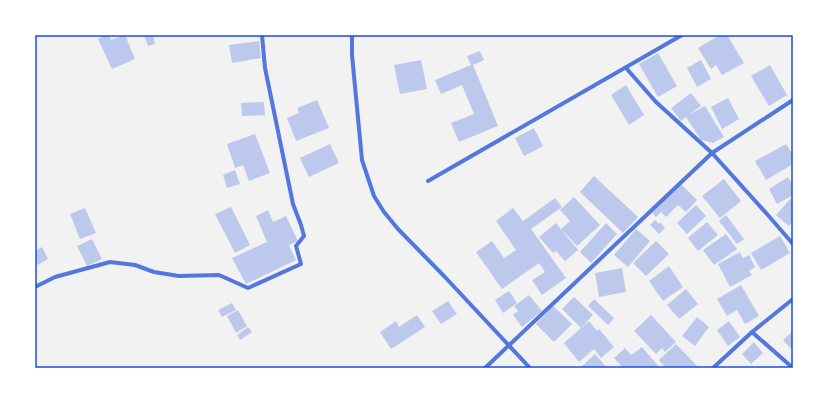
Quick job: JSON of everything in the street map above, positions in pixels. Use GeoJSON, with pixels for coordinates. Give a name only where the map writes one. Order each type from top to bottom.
{"type":"FeatureCollection","features":[{"type":"Feature","properties":{"kind":"street"},"geometry":{"type":"LineString","coordinates":[[35,288],[55,277],[110,262],[135,265],[154,272],[179,276],[219,275],[248,288],[301,264],[296,246],[304,236],[293,204],[265,68],[262,35]]}},
{"type":"Feature","properties":{"kind":"street"},"geometry":{"type":"LineString","coordinates":[[352,35],[352,55],[362,160],[374,196],[384,212],[398,229],[530,368]]}},
{"type":"Feature","properties":{"kind":"street"},"geometry":{"type":"LineString","coordinates":[[428,182],[682,35]]}},
{"type":"Feature","properties":{"kind":"street"},"geometry":{"type":"LineString","coordinates":[[626,68],[656,102],[712,153],[768,214],[793,244]]}},
{"type":"Feature","properties":{"kind":"street"},"geometry":{"type":"LineString","coordinates":[[485,368],[712,153],[793,100]]}},
{"type":"Feature","properties":{"kind":"street"},"geometry":{"type":"LineString","coordinates":[[713,368],[752,332],[793,299]]}},
{"type":"Feature","properties":{"kind":"street"},"geometry":{"type":"LineString","coordinates":[[752,332],[793,368]]}},
{"type":"Feature","properties":{"kind":"building"},"geometry":{"type":"Polygon","coordinates":[[[109,35],[111,40],[125,35],[135,59],[112,69],[98,39],[109,35]]]}},
{"type":"Feature","properties":{"kind":"building"},"geometry":{"type":"Polygon","coordinates":[[[144,35],[153,35],[155,44],[148,46],[144,35]]]}},
{"type":"Feature","properties":{"kind":"building"},"geometry":{"type":"Polygon","coordinates":[[[720,35],[727,35],[744,63],[722,75],[716,65],[711,69],[698,48],[720,35]]]}},
{"type":"Feature","properties":{"kind":"building"},"geometry":{"type":"Polygon","coordinates":[[[259,41],[261,58],[232,63],[229,45],[259,41]]]}},
{"type":"Feature","properties":{"kind":"building"},"geometry":{"type":"Polygon","coordinates":[[[480,51],[484,60],[473,65],[498,126],[459,142],[451,123],[474,114],[462,85],[441,94],[435,80],[471,65],[467,56],[480,51]]]}},
{"type":"Feature","properties":{"kind":"building"},"geometry":{"type":"Polygon","coordinates":[[[658,53],[677,86],[658,97],[639,64],[658,53]]]}},
{"type":"Feature","properties":{"kind":"building"},"geometry":{"type":"Polygon","coordinates":[[[421,60],[427,89],[400,94],[394,65],[421,60]]]}},
{"type":"Feature","properties":{"kind":"building"},"geometry":{"type":"Polygon","coordinates":[[[701,60],[711,79],[697,87],[687,68],[701,60]]]}},
{"type":"Feature","properties":{"kind":"building"},"geometry":{"type":"Polygon","coordinates":[[[770,65],[787,95],[769,106],[751,76],[770,65]]]}},
{"type":"Feature","properties":{"kind":"building"},"geometry":{"type":"Polygon","coordinates":[[[626,85],[644,115],[629,125],[611,95],[626,85]]]}},
{"type":"Feature","properties":{"kind":"building"},"geometry":{"type":"Polygon","coordinates":[[[691,93],[701,106],[688,115],[705,106],[724,137],[713,143],[701,140],[686,117],[681,121],[671,108],[691,93]]]}},
{"type":"Feature","properties":{"kind":"building"},"geometry":{"type":"Polygon","coordinates":[[[728,98],[739,119],[722,129],[711,107],[728,98]]]}},
{"type":"Feature","properties":{"kind":"building"},"geometry":{"type":"Polygon","coordinates":[[[317,100],[329,128],[296,141],[287,118],[299,113],[297,108],[317,100]]]}},
{"type":"Feature","properties":{"kind":"building"},"geometry":{"type":"Polygon","coordinates":[[[264,102],[265,115],[242,116],[241,103],[264,102]]]}},
{"type":"Feature","properties":{"kind":"building"},"geometry":{"type":"Polygon","coordinates":[[[534,128],[543,146],[524,156],[515,138],[534,128]]]}},
{"type":"Feature","properties":{"kind":"building"},"geometry":{"type":"Polygon","coordinates":[[[255,134],[270,173],[249,181],[243,165],[235,168],[227,144],[255,134]]]}},
{"type":"Feature","properties":{"kind":"building"},"geometry":{"type":"Polygon","coordinates":[[[330,144],[339,163],[309,177],[300,158],[330,144]]]}},
{"type":"Feature","properties":{"kind":"building"},"geometry":{"type":"Polygon","coordinates":[[[786,144],[793,155],[793,164],[766,180],[755,161],[786,144]]]}},
{"type":"Feature","properties":{"kind":"building"},"geometry":{"type":"Polygon","coordinates":[[[235,170],[240,184],[227,188],[223,175],[235,170]]]}},
{"type":"Feature","properties":{"kind":"building"},"geometry":{"type":"Polygon","coordinates":[[[594,176],[638,217],[623,233],[580,192],[594,176]]]}},
{"type":"Feature","properties":{"kind":"building"},"geometry":{"type":"Polygon","coordinates":[[[788,177],[793,185],[793,195],[777,204],[769,189],[788,177]]]}},
{"type":"Feature","properties":{"kind":"building"},"geometry":{"type":"Polygon","coordinates":[[[724,179],[741,201],[720,218],[702,196],[724,179]]]}},
{"type":"Feature","properties":{"kind":"building"},"geometry":{"type":"Polygon","coordinates":[[[681,184],[697,200],[686,212],[678,205],[666,217],[661,212],[656,217],[652,213],[681,184]]]}},
{"type":"Feature","properties":{"kind":"building"},"geometry":{"type":"Polygon","coordinates":[[[793,196],[793,221],[789,226],[776,215],[793,196]]]}},
{"type":"Feature","properties":{"kind":"building"},"geometry":{"type":"Polygon","coordinates":[[[574,197],[600,225],[577,246],[561,229],[570,221],[560,210],[574,197]]]}},
{"type":"Feature","properties":{"kind":"building"},"geometry":{"type":"Polygon","coordinates":[[[555,198],[562,207],[531,229],[566,278],[542,295],[532,280],[545,272],[539,263],[502,289],[476,252],[492,241],[504,258],[516,250],[496,221],[513,208],[523,221],[555,198]]]}},
{"type":"Feature","properties":{"kind":"building"},"geometry":{"type":"Polygon","coordinates":[[[696,205],[706,216],[687,234],[677,223],[696,205]]]}},
{"type":"Feature","properties":{"kind":"building"},"geometry":{"type":"Polygon","coordinates":[[[231,207],[250,245],[235,253],[215,214],[231,207]]]}},
{"type":"Feature","properties":{"kind":"building"},"geometry":{"type":"Polygon","coordinates":[[[85,208],[96,233],[80,239],[70,214],[85,208]]]}},
{"type":"Feature","properties":{"kind":"building"},"geometry":{"type":"Polygon","coordinates":[[[268,210],[273,222],[286,216],[298,241],[289,245],[296,260],[246,284],[232,258],[267,242],[256,216],[268,210]]]}},
{"type":"Feature","properties":{"kind":"building"},"geometry":{"type":"Polygon","coordinates":[[[726,215],[744,239],[737,244],[719,221],[726,215]]]}},
{"type":"Feature","properties":{"kind":"building"},"geometry":{"type":"Polygon","coordinates":[[[655,220],[659,224],[660,222],[665,228],[659,234],[650,225],[655,220]]]}},
{"type":"Feature","properties":{"kind":"building"},"geometry":{"type":"Polygon","coordinates":[[[707,222],[718,235],[698,251],[688,238],[707,222]]]}},
{"type":"Feature","properties":{"kind":"building"},"geometry":{"type":"Polygon","coordinates":[[[556,223],[578,250],[565,261],[556,251],[553,253],[539,237],[556,223]]]}},
{"type":"Feature","properties":{"kind":"building"},"geometry":{"type":"Polygon","coordinates":[[[606,223],[617,234],[591,263],[580,252],[606,223]]]}},
{"type":"Feature","properties":{"kind":"building"},"geometry":{"type":"Polygon","coordinates":[[[636,229],[650,241],[628,267],[614,255],[636,229]]]}},
{"type":"Feature","properties":{"kind":"building"},"geometry":{"type":"Polygon","coordinates":[[[726,234],[737,249],[714,265],[703,250],[726,234]]]}},
{"type":"Feature","properties":{"kind":"building"},"geometry":{"type":"Polygon","coordinates":[[[780,236],[790,253],[761,270],[751,253],[780,236]]]}},
{"type":"Feature","properties":{"kind":"building"},"geometry":{"type":"Polygon","coordinates":[[[92,239],[102,259],[87,266],[77,246],[92,239]]]}},
{"type":"Feature","properties":{"kind":"building"},"geometry":{"type":"Polygon","coordinates":[[[656,241],[669,254],[646,276],[633,263],[656,241]]]}},
{"type":"Feature","properties":{"kind":"building"},"geometry":{"type":"Polygon","coordinates":[[[42,247],[48,259],[38,265],[35,261],[35,251],[42,247]]]}},
{"type":"Feature","properties":{"kind":"building"},"geometry":{"type":"Polygon","coordinates":[[[740,252],[743,258],[749,255],[755,267],[749,271],[752,275],[730,287],[718,264],[740,252]]]}},
{"type":"Feature","properties":{"kind":"building"},"geometry":{"type":"Polygon","coordinates":[[[669,266],[683,287],[663,301],[649,281],[669,266]]]}},
{"type":"Feature","properties":{"kind":"building"},"geometry":{"type":"Polygon","coordinates":[[[622,268],[626,292],[599,297],[595,273],[622,268]]]}},
{"type":"Feature","properties":{"kind":"building"},"geometry":{"type":"Polygon","coordinates":[[[741,285],[759,316],[745,324],[737,310],[727,316],[717,299],[741,285]]]}},
{"type":"Feature","properties":{"kind":"building"},"geometry":{"type":"Polygon","coordinates":[[[686,289],[698,304],[679,319],[667,305],[686,289]]]}},
{"type":"Feature","properties":{"kind":"building"},"geometry":{"type":"Polygon","coordinates":[[[509,291],[517,303],[503,313],[495,300],[509,291]]]}},
{"type":"Feature","properties":{"kind":"building"},"geometry":{"type":"Polygon","coordinates":[[[529,295],[542,311],[522,327],[513,315],[518,311],[514,306],[529,295]]]}},
{"type":"Feature","properties":{"kind":"building"},"geometry":{"type":"Polygon","coordinates":[[[574,297],[593,315],[581,328],[562,309],[574,297]]]}},
{"type":"Feature","properties":{"kind":"building"},"geometry":{"type":"Polygon","coordinates":[[[594,299],[614,318],[608,325],[588,306],[594,299]]]}},
{"type":"Feature","properties":{"kind":"building"},"geometry":{"type":"Polygon","coordinates":[[[448,301],[457,314],[441,324],[432,311],[448,301]]]}},
{"type":"Feature","properties":{"kind":"building"},"geometry":{"type":"Polygon","coordinates":[[[232,303],[236,310],[222,317],[218,310],[232,303]]]}},
{"type":"Feature","properties":{"kind":"building"},"geometry":{"type":"Polygon","coordinates":[[[553,306],[572,324],[554,342],[536,324],[553,306]]]}},
{"type":"Feature","properties":{"kind":"building"},"geometry":{"type":"Polygon","coordinates":[[[238,310],[247,326],[236,333],[227,316],[238,310]]]}},
{"type":"Feature","properties":{"kind":"building"},"geometry":{"type":"Polygon","coordinates":[[[417,315],[425,327],[391,349],[380,332],[396,321],[399,327],[417,315]]]}},
{"type":"Feature","properties":{"kind":"building"},"geometry":{"type":"Polygon","coordinates":[[[651,315],[676,342],[665,352],[662,348],[656,354],[634,331],[651,315]]]}},
{"type":"Feature","properties":{"kind":"building"},"geometry":{"type":"Polygon","coordinates":[[[697,317],[709,327],[695,346],[682,336],[697,317]]]}},
{"type":"Feature","properties":{"kind":"building"},"geometry":{"type":"Polygon","coordinates":[[[589,321],[597,331],[599,329],[614,347],[601,358],[594,349],[579,362],[564,343],[589,321]]]}},
{"type":"Feature","properties":{"kind":"building"},"geometry":{"type":"Polygon","coordinates":[[[729,321],[740,337],[728,346],[717,330],[729,321]]]}},
{"type":"Feature","properties":{"kind":"building"},"geometry":{"type":"Polygon","coordinates":[[[248,327],[252,332],[240,340],[237,335],[248,327]]]}},
{"type":"Feature","properties":{"kind":"building"},"geometry":{"type":"Polygon","coordinates":[[[793,331],[793,351],[783,340],[793,331]]]}},
{"type":"Feature","properties":{"kind":"building"},"geometry":{"type":"Polygon","coordinates":[[[754,342],[763,353],[751,364],[742,354],[754,342]]]}},
{"type":"Feature","properties":{"kind":"building"},"geometry":{"type":"Polygon","coordinates":[[[676,344],[699,368],[666,368],[659,360],[676,344]]]}},
{"type":"Feature","properties":{"kind":"building"},"geometry":{"type":"Polygon","coordinates":[[[642,347],[660,368],[623,368],[614,358],[625,348],[631,355],[642,347]]]}},
{"type":"Feature","properties":{"kind":"building"},"geometry":{"type":"Polygon","coordinates":[[[595,354],[607,368],[580,368],[595,354]]]}}]}
